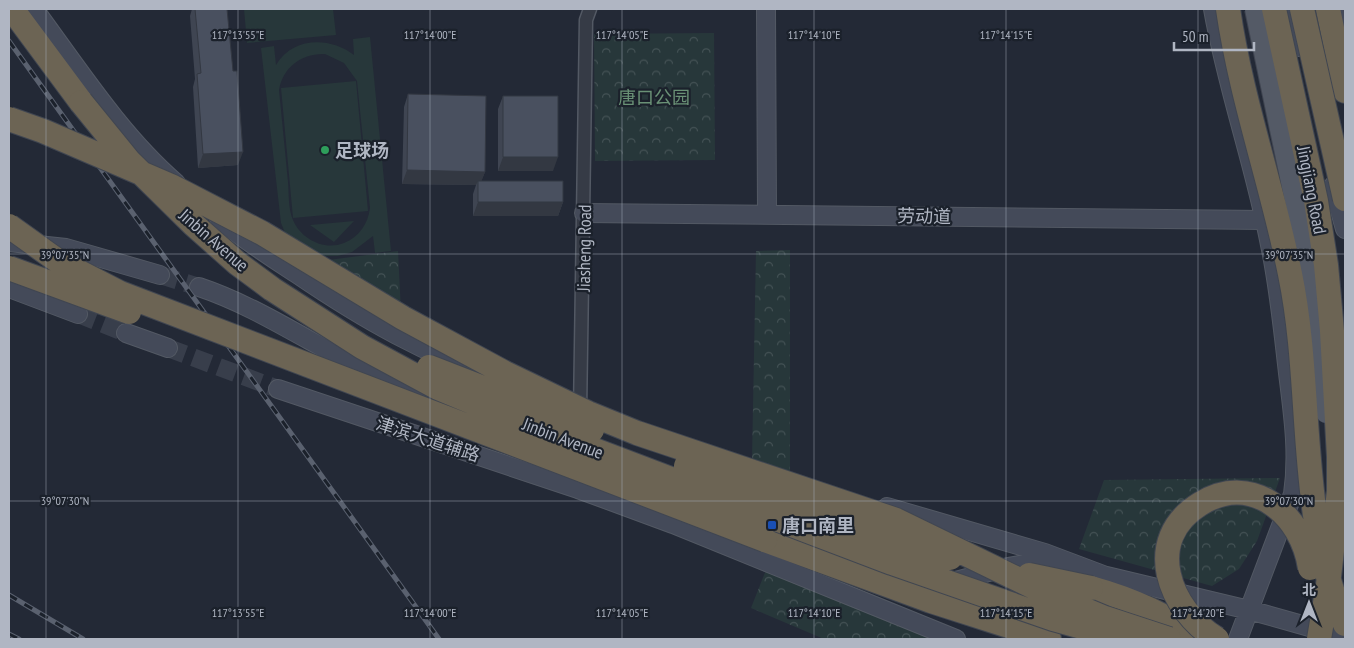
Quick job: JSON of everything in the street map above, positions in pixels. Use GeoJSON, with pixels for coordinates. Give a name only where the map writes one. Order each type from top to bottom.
{"type":"FeatureCollection","features":[{"type":"Feature","properties":{"kind":"highway","name":"Jinbin Avenue"},"geometry":{"type":"LineString","coordinates":[[12,9],[81,102],[130,161],[194,224],[238,263],[362,348],[438,388],[519,422],[974,593],[1053,619],[1125,639]]}},
{"type":"Feature","properties":{"kind":"highway"},"geometry":{"type":"LineString","coordinates":[[1228,9],[1240,76],[1290,274],[1300,350],[1319,543],[1326,574],[1345,624]]}},
{"type":"Feature","properties":{"kind":"highway","name":"Jingjiang Road"},"geometry":{"type":"LineString","coordinates":[[1274,9],[1316,201],[1326,266],[1339,458],[1338,491],[1328,585],[1319,639]]}},
{"type":"Feature","properties":{"kind":"highway","name":"Jingjiang Road"},"geometry":{"type":"LineString","coordinates":[[1302,9],[1345,199]]}},
{"type":"Feature","properties":{"kind":"highway"},"geometry":{"type":"LineString","coordinates":[[1328,9],[1345,91]]}},
{"type":"Feature","properties":{"kind":"highway"},"geometry":{"type":"LineString","coordinates":[[1308,34],[1324,81],[1345,164]]}},
{"type":"Feature","properties":{"kind":"highway"},"geometry":{"type":"LineString","coordinates":[[9,119],[43,131],[171,186],[262,233],[403,318],[505,373],[588,413],[637,433],[896,520],[1018,581],[1105,618],[1160,637]]}},
{"type":"Feature","properties":{"kind":"highway"},"geometry":{"type":"LineString","coordinates":[[9,226],[58,261],[120,293],[422,404]]}},
{"type":"Feature","properties":{"kind":"highway"},"geometry":{"type":"LineString","coordinates":[[9,268],[199,337],[422,404]]}},
{"type":"Feature","properties":{"kind":"highway"},"geometry":{"type":"LineString","coordinates":[[294,302],[429,367],[752,492],[886,539],[944,556],[1114,594],[1165,616],[1200,639]]}},
{"type":"Feature","properties":{"kind":"highway","name":"Jinbin Avenue"},"geometry":{"type":"LineString","coordinates":[[422,404],[765,540],[931,601],[1049,639]]}},
{"type":"Feature","properties":{"kind":"highway"},"geometry":{"type":"LineString","coordinates":[[1216,639],[1192,619],[1174,593],[1167,571],[1169,546],[1181,522],[1200,504],[1228,494],[1242,494],[1268,501],[1287,516],[1302,537],[1310,565],[1314,594],[1310,639]]}},
{"type":"Feature","properties":{"kind":"highway"},"geometry":{"type":"LineString","coordinates":[[765,540],[842,577],[908,601],[998,639]]}},
{"type":"Feature","properties":{"kind":"highway"},"geometry":{"type":"LineString","coordinates":[[974,593],[1160,637]]}},
{"type":"Feature","properties":{"kind":"main road"},"geometry":{"type":"LineString","coordinates":[[34,9],[126,131],[162,171],[231,229],[382,329],[425,351],[472,371],[581,406],[748,465],[1036,550],[1106,576]]}},
{"type":"Feature","properties":{"kind":"main road"},"geometry":{"type":"LineString","coordinates":[[766,9],[767,214]]}},
{"type":"Feature","properties":{"kind":"main road"},"geometry":{"type":"LineString","coordinates":[[1214,9],[1230,87],[1264,220],[1281,308],[1294,426],[1296,469],[1293,494],[1238,639]]}},
{"type":"Feature","properties":{"kind":"main road"},"geometry":{"type":"LineString","coordinates":[[1255,9],[1305,249],[1325,397],[1334,524]]}},
{"type":"Feature","properties":{"kind":"main road"},"geometry":{"type":"LineString","coordinates":[[1290,9],[1345,229]]}},
{"type":"Feature","properties":{"kind":"main road"},"geometry":{"type":"LineString","coordinates":[[1342,9],[1345,24]]}},
{"type":"Feature","properties":{"kind":"main road","name":"劳动道"},"geometry":{"type":"LineString","coordinates":[[584,213],[1264,220]]}},
{"type":"Feature","properties":{"kind":"main road"},"geometry":{"type":"LineString","coordinates":[[9,242],[66,248],[160,275]]}},
{"type":"Feature","properties":{"kind":"main road","name":"Jinbin Avenue"},"geometry":{"type":"LineString","coordinates":[[199,287],[225,296],[264,314],[422,404]]}},
{"type":"Feature","properties":{"kind":"main road"},"geometry":{"type":"LineString","coordinates":[[9,288],[78,314]]}},
{"type":"Feature","properties":{"kind":"main road"},"geometry":{"type":"LineString","coordinates":[[1281,308],[1345,302]]}},
{"type":"Feature","properties":{"kind":"main road"},"geometry":{"type":"LineString","coordinates":[[126,332],[168,348]]}},
{"type":"Feature","properties":{"kind":"main road","name":"津滨大道辅路"},"geometry":{"type":"LineString","coordinates":[[278,389],[578,489],[681,527],[956,639]]}},
{"type":"Feature","properties":{"kind":"main road"},"geometry":{"type":"LineString","coordinates":[[422,404],[852,564],[910,583],[939,585],[993,570],[1038,564],[1056,564],[1249,610],[1345,637]]}},
{"type":"Feature","properties":{"kind":"street","name":"Jiasheng Road"},"geometry":{"type":"LineString","coordinates":[[578,489],[581,406],[586,20],[590,9]]}},
{"type":"Feature","properties":{"kind":"green space"},"geometry":{"type":"Polygon","coordinates":[[[244,9],[333,9],[336,35],[247,43],[244,9]]]}},
{"type":"Feature","properties":{"kind":"green space","name":"唐口公园"},"geometry":{"type":"Polygon","coordinates":[[[714,33],[715,160],[595,161],[594,34],[714,33]]]}},
{"type":"Feature","properties":{"kind":"green space"},"geometry":{"type":"Polygon","coordinates":[[[370,37],[391,251],[375,253],[373,236],[352,252],[338,256],[325,256],[319,255],[286,235],[281,223],[261,48],[274,46],[276,65],[292,49],[302,44],[313,42],[334,45],[354,55],[353,39],[370,37]],[[317,54],[301,59],[289,68],[279,90],[291,216],[297,227],[307,238],[314,242],[329,245],[344,243],[358,234],[365,225],[370,208],[357,81],[344,63],[325,54],[317,54]]]}},
{"type":"Feature","properties":{"kind":"green space","name":"足球场"},"geometry":{"type":"Polygon","coordinates":[[[356,81],[368,211],[293,218],[281,88],[356,81]]]}},
{"type":"Feature","properties":{"kind":"green space"},"geometry":{"type":"Polygon","coordinates":[[[354,221],[334,242],[310,225],[354,221]]]}},
{"type":"Feature","properties":{"kind":"green space"},"geometry":{"type":"Polygon","coordinates":[[[790,250],[790,472],[752,460],[756,251],[790,250]]]}},
{"type":"Feature","properties":{"kind":"green space"},"geometry":{"type":"Polygon","coordinates":[[[398,251],[401,312],[321,261],[398,251]]]}},
{"type":"Feature","properties":{"kind":"green space"},"geometry":{"type":"Polygon","coordinates":[[[1280,478],[1257,541],[1239,569],[1212,586],[1079,549],[1104,480],[1280,478]]]}},
{"type":"Feature","properties":{"kind":"green space"},"geometry":{"type":"Polygon","coordinates":[[[766,570],[931,639],[824,639],[751,608],[766,570]]]}},
{"type":"Feature","properties":{"kind":"building"},"geometry":{"type":"Polygon","coordinates":[[[195,9],[227,9],[233,71],[237,71],[243,152],[203,154],[197,74],[201,73],[195,9]]]}},
{"type":"Feature","properties":{"kind":"building"},"geometry":{"type":"Polygon","coordinates":[[[408,94],[486,96],[485,172],[407,170],[408,94]]]}},
{"type":"Feature","properties":{"kind":"building"},"geometry":{"type":"Polygon","coordinates":[[[503,96],[558,96],[558,157],[503,157],[503,96]]]}},
{"type":"Feature","properties":{"kind":"building"},"geometry":{"type":"Polygon","coordinates":[[[478,181],[563,181],[563,202],[478,202],[478,181]]]}},
{"type":"Feature","properties":{"kind":"tunnel"},"geometry":{"type":"LineString","coordinates":[[160,275],[199,287]]}},
{"type":"Feature","properties":{"kind":"tunnel"},"geometry":{"type":"LineString","coordinates":[[78,314],[126,333]]}},
{"type":"Feature","properties":{"kind":"tunnel"},"geometry":{"type":"LineString","coordinates":[[168,348],[278,389]]}},
{"type":"Feature","properties":{"kind":"railway"},"geometry":{"type":"LineString","coordinates":[[9,41],[439,639]]}},
{"type":"Feature","properties":{"kind":"railway"},"geometry":{"type":"LineString","coordinates":[[9,595],[83,639]]}},
{"type":"Feature","properties":{"kind":"railway"},"geometry":{"type":"LineString","coordinates":[[9,634],[19,639]]}},
{"type":"Feature","properties":{"kind":"place","name":"足球场"},"geometry":{"type":"Point","coordinates":[325,150]}},
{"type":"Feature","properties":{"kind":"place","name":"唐口南里"},"geometry":{"type":"Point","coordinates":[772,525]}}]}
